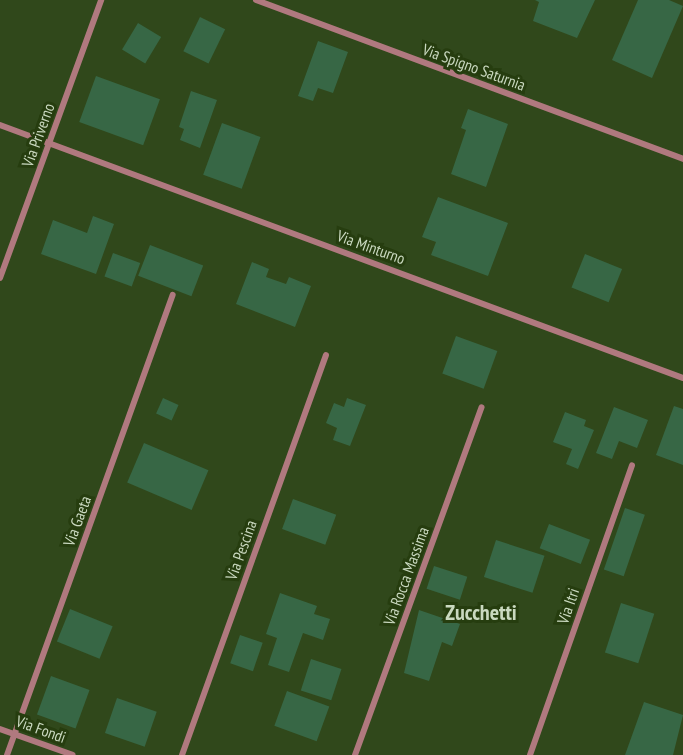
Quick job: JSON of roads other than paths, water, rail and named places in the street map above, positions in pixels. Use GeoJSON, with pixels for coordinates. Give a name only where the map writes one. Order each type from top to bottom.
{"type":"FeatureCollection","features":[{"type":"Feature","properties":{"kind":"street","name":"Via Priverno"},"geometry":{"type":"LineString","coordinates":[[0,278],[101,0]]}},
{"type":"Feature","properties":{"kind":"street","name":"Via Spigno Saturnia"},"geometry":{"type":"LineString","coordinates":[[256,0],[683,159]]}},
{"type":"Feature","properties":{"kind":"street","name":"Via Minturno"},"geometry":{"type":"LineString","coordinates":[[0,125],[683,378]]}},
{"type":"Feature","properties":{"kind":"street","name":"Via Gaeta"},"geometry":{"type":"LineString","coordinates":[[7,755],[173,295]]}},
{"type":"Feature","properties":{"kind":"street","name":"Via Pescina"},"geometry":{"type":"LineString","coordinates":[[182,755],[326,355]]}},
{"type":"Feature","properties":{"kind":"street","name":"Via Rocca Massima"},"geometry":{"type":"LineString","coordinates":[[355,755],[482,407]]}},
{"type":"Feature","properties":{"kind":"street","name":"Via Itri"},"geometry":{"type":"LineString","coordinates":[[530,755],[632,465]]}},
{"type":"Feature","properties":{"kind":"street","name":"Via Fondi"},"geometry":{"type":"LineString","coordinates":[[0,729],[73,755]]}},
{"type":"Feature","properties":{"kind":"district","name":"Zucchetti"},"geometry":{"type":"Point","coordinates":[481,613]}}]}
